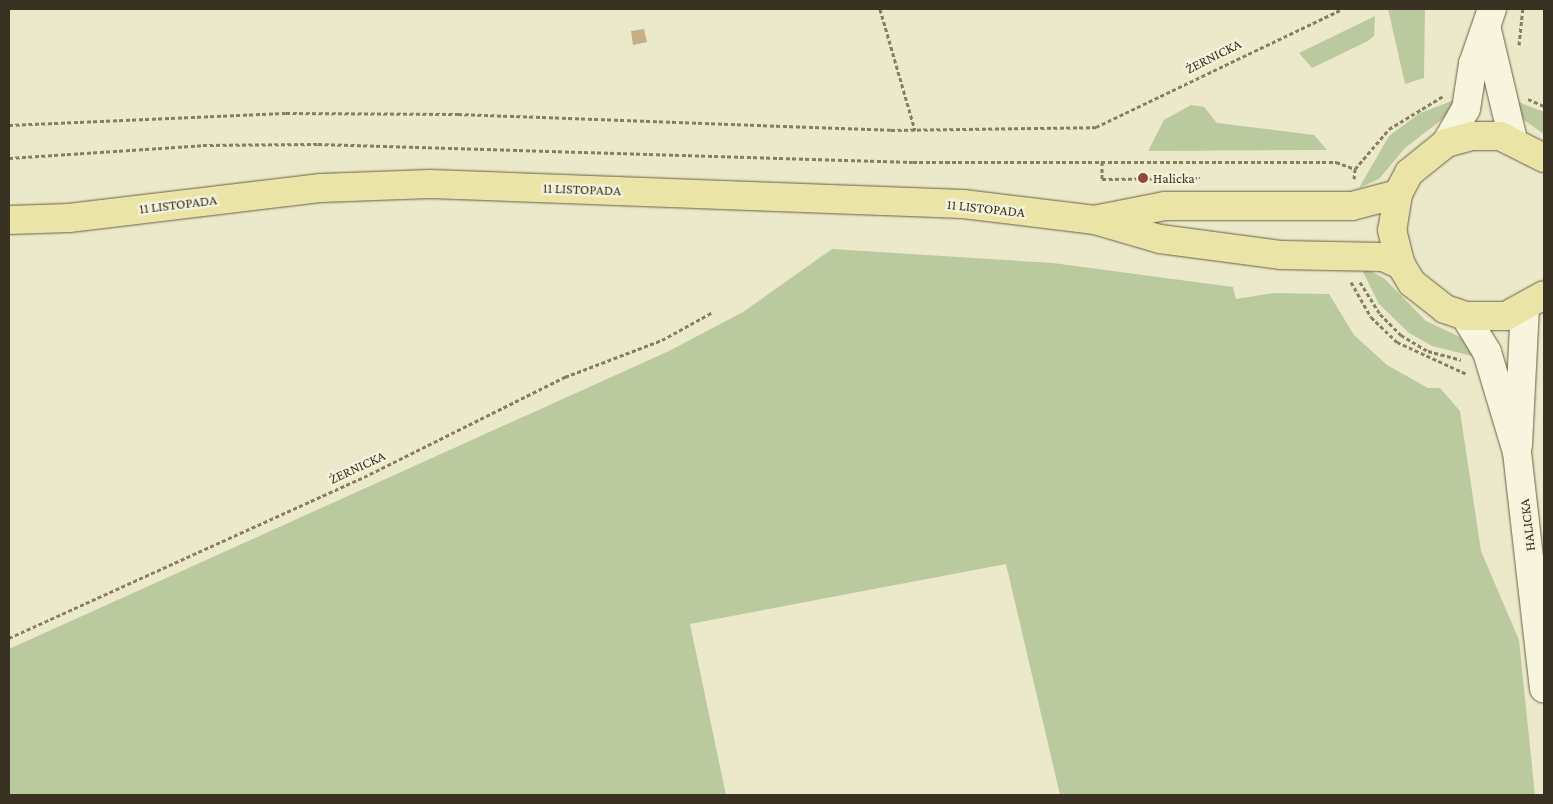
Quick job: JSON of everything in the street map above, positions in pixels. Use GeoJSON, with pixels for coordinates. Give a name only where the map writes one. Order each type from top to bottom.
{"type":"FeatureCollection","features":[{"type":"Feature","properties":{"kind":"main road"},"geometry":{"type":"LineString","coordinates":[[1535,302],[1492,317],[1465,316],[1427,298],[1401,265],[1392,230],[1398,194],[1425,156],[1446,143],[1472,136],[1513,140],[1544,158]]}},
{"type":"Feature","properties":{"kind":"main road","name":"11 LISTOPADA"},"geometry":{"type":"LineString","coordinates":[[9,220],[69,218],[321,188],[430,184],[963,204],[1095,220],[1160,239],[1352,266],[1383,257],[1401,265]]}},
{"type":"Feature","properties":{"kind":"main road","name":"11 LISTOPADA"},"geometry":{"type":"LineString","coordinates":[[1095,220],[1165,206],[1352,206],[1398,194]]}},
{"type":"Feature","properties":{"kind":"main road","name":"11 LISTOPADA"},"geometry":{"type":"LineString","coordinates":[[9,238],[69,218]]}},
{"type":"Feature","properties":{"kind":"street"},"geometry":{"type":"LineString","coordinates":[[1490,19],[1513,140]]}},
{"type":"Feature","properties":{"kind":"street"},"geometry":{"type":"LineString","coordinates":[[1446,143],[1466,110],[1473,64],[1490,19]]}},
{"type":"Feature","properties":{"kind":"street","name":"HALICKA"},"geometry":{"type":"LineString","coordinates":[[1517,452],[1535,302]]}},
{"type":"Feature","properties":{"kind":"street","name":"HALICKA"},"geometry":{"type":"LineString","coordinates":[[1465,316],[1486,352],[1517,452],[1544,688]]}},
{"type":"Feature","properties":{"kind":"path"},"geometry":{"type":"LineString","coordinates":[[9,125],[314,114],[915,130],[880,9]]}},
{"type":"Feature","properties":{"kind":"path","name":"ŻERNICKA"},"geometry":{"type":"LineString","coordinates":[[915,130],[1096,127],[1342,9]]}},
{"type":"Feature","properties":{"kind":"path"},"geometry":{"type":"LineString","coordinates":[[1519,51],[1523,9]]}},
{"type":"Feature","properties":{"kind":"path"},"geometry":{"type":"LineString","coordinates":[[1352,206],[1355,169],[1398,120],[1449,94]]}},
{"type":"Feature","properties":{"kind":"path"},"geometry":{"type":"LineString","coordinates":[[9,158],[203,145],[318,144],[913,162],[1336,162],[1355,169]]}},
{"type":"Feature","properties":{"kind":"path"},"geometry":{"type":"LineString","coordinates":[[1352,266],[1360,284],[1390,326],[1428,351],[1470,361]]}},
{"type":"Feature","properties":{"kind":"path"},"geometry":{"type":"LineString","coordinates":[[1352,266],[1371,317],[1397,342],[1477,379]]}},
{"type":"Feature","properties":{"kind":"path","name":"ŻERNICKA"},"geometry":{"type":"LineString","coordinates":[[9,638],[364,477],[565,377],[662,340],[712,312]]}},
{"type":"Feature","properties":{"kind":"green space"},"geometry":{"type":"Polygon","coordinates":[[[1388,9],[1425,9],[1424,78],[1405,84],[1388,9]]]}},
{"type":"Feature","properties":{"kind":"green space"},"geometry":{"type":"Polygon","coordinates":[[[1375,16],[1374,36],[1368,41],[1312,68],[1299,53],[1375,16]]]}},
{"type":"Feature","properties":{"kind":"green space"},"geometry":{"type":"Polygon","coordinates":[[[1457,99],[1449,114],[1405,148],[1379,179],[1359,188],[1389,136],[1420,113],[1457,99]]]}},
{"type":"Feature","properties":{"kind":"green space"},"geometry":{"type":"Polygon","coordinates":[[[1513,100],[1544,112],[1544,134],[1524,120],[1513,100]]]}},
{"type":"Feature","properties":{"kind":"green space"},"geometry":{"type":"Polygon","coordinates":[[[1191,105],[1204,107],[1217,123],[1314,135],[1327,150],[1148,151],[1164,120],[1191,105]]]}},
{"type":"Feature","properties":{"kind":"green space"},"geometry":{"type":"Polygon","coordinates":[[[832,249],[1053,263],[1233,287],[1236,299],[1273,293],[1329,294],[1354,335],[1387,365],[1428,388],[1440,388],[1460,411],[1481,551],[1519,640],[1535,795],[1060,795],[1006,564],[690,624],[726,795],[10,795],[9,649],[669,351],[743,312],[832,249]]]}},
{"type":"Feature","properties":{"kind":"green space"},"geometry":{"type":"Polygon","coordinates":[[[1360,266],[1384,278],[1426,321],[1460,337],[1476,357],[1432,346],[1409,333],[1379,304],[1360,266]]]}},
{"type":"Feature","properties":{"kind":"building"},"geometry":{"type":"Polygon","coordinates":[[[644,29],[647,42],[633,45],[631,31],[644,29]]]}},
{"type":"Feature","properties":{"kind":"place","name":"Halicka"},"geometry":{"type":"Point","coordinates":[1143,178]}}]}
